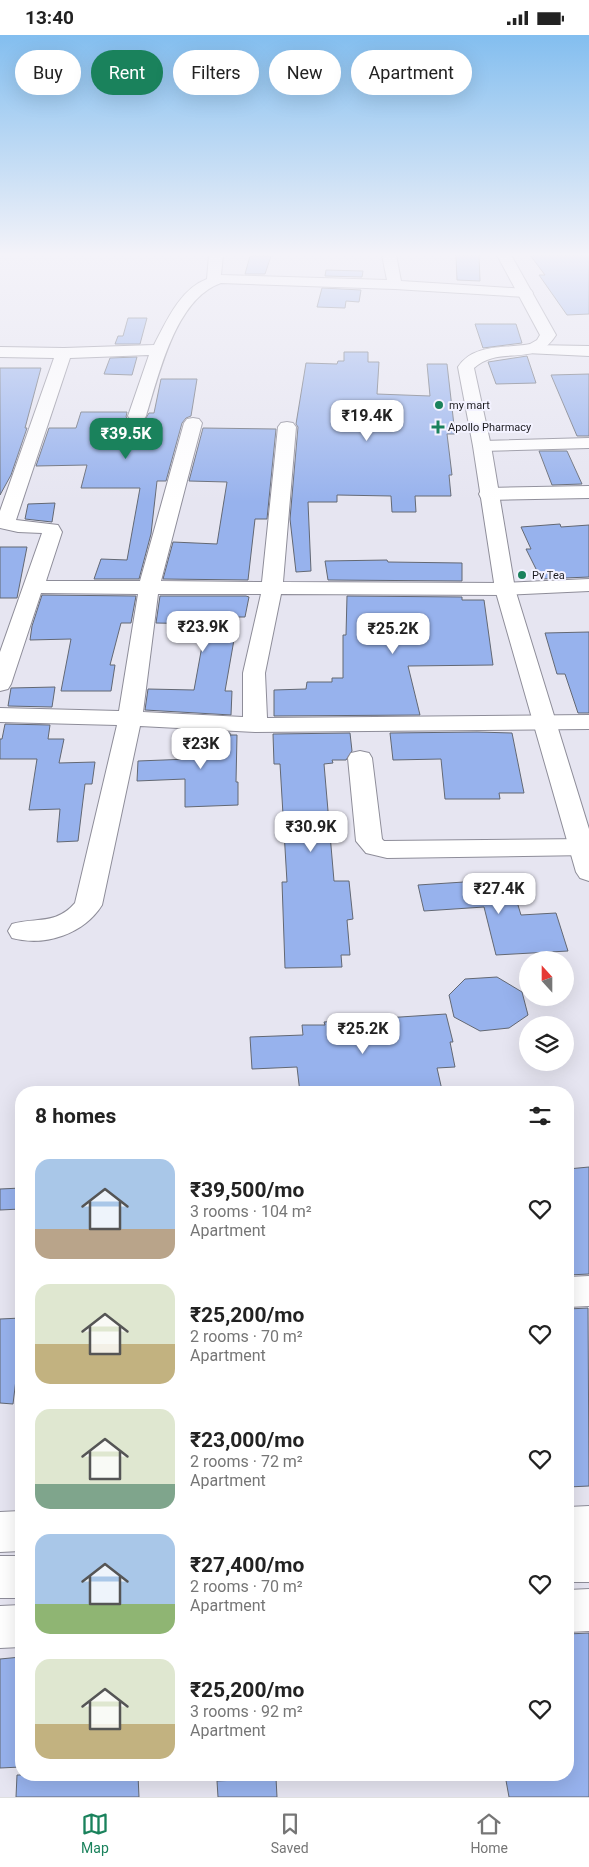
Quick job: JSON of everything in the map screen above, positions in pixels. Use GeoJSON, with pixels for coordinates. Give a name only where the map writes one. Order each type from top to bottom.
{"type":"FeatureCollection","features":[{"type":"Feature","properties":{"kind":"street"},"geometry":{"type":"LineString","coordinates":[[137,416],[159,350],[166,337]]}},
{"type":"Feature","properties":{"kind":"street"},"geometry":{"type":"LineString","coordinates":[[532,350],[542,345],[547,337]]}},
{"type":"Feature","properties":{"kind":"street"},"geometry":{"type":"LineString","coordinates":[[0,352],[64,353],[159,350]]}},
{"type":"Feature","properties":{"kind":"street"},"geometry":{"type":"LineString","coordinates":[[589,351],[519,350],[487,353],[471,360],[466,367],[482,446],[488,494],[505,589],[585,847],[589,872]]}},
{"type":"Feature","properties":{"kind":"street"},"geometry":{"type":"LineString","coordinates":[[0,684],[52,530],[44,527],[7,525],[6,521],[64,353]]}},
{"type":"Feature","properties":{"kind":"street"},"geometry":{"type":"LineString","coordinates":[[22,931],[63,926],[78,919],[88,905],[130,718],[148,587],[193,423]]}},
{"type":"Feature","properties":{"kind":"street"},"geometry":{"type":"LineString","coordinates":[[255,725],[254,673],[272,589],[287,427]]}},
{"type":"Feature","properties":{"kind":"street"},"geometry":{"type":"LineString","coordinates":[[482,446],[589,443]]}},
{"type":"Feature","properties":{"kind":"street"},"geometry":{"type":"LineString","coordinates":[[488,494],[589,492]]}},
{"type":"Feature","properties":{"kind":"street"},"geometry":{"type":"LineString","coordinates":[[33,587],[505,589],[589,585]]}},
{"type":"Feature","properties":{"kind":"street"},"geometry":{"type":"LineString","coordinates":[[0,715],[130,718],[255,725],[589,722]]}},
{"type":"Feature","properties":{"kind":"street"},"geometry":{"type":"LineString","coordinates":[[360,758],[369,841],[375,847],[387,850],[585,847]]}},
{"type":"Feature","properties":{"kind":"street"},"geometry":{"type":"LineString","coordinates":[[574,1292],[589,1291]]}},
{"type":"Feature","properties":{"kind":"street"},"geometry":{"type":"LineString","coordinates":[[574,1526],[589,1526]]}},
{"type":"Feature","properties":{"kind":"street"},"geometry":{"type":"LineString","coordinates":[[0,1532],[15,1531]]}},
{"type":"Feature","properties":{"kind":"street"},"geometry":{"type":"LineString","coordinates":[[574,1562],[589,1562]]}},
{"type":"Feature","properties":{"kind":"street"},"geometry":{"type":"LineString","coordinates":[[0,1577],[15,1577]]}},
{"type":"Feature","properties":{"kind":"street"},"geometry":{"type":"LineString","coordinates":[[574,1611],[589,1610]]}},
{"type":"Feature","properties":{"kind":"street"},"geometry":{"type":"LineString","coordinates":[[0,1627],[15,1626]]}},
{"type":"Feature","properties":{"kind":"building"},"geometry":{"type":"Polygon","coordinates":[[[118,337],[142,337],[140,344],[115,344],[118,337]]]}},
{"type":"Feature","properties":{"kind":"building"},"geometry":{"type":"Polygon","coordinates":[[[479,337],[520,337],[522,343],[483,348],[479,337]]]}},
{"type":"Feature","properties":{"kind":"building"},"geometry":{"type":"Polygon","coordinates":[[[344,352],[368,352],[368,362],[379,362],[377,394],[430,396],[427,364],[447,364],[455,434],[447,434],[452,475],[449,475],[451,496],[415,496],[416,512],[392,512],[391,496],[337,495],[337,502],[308,502],[311,571],[296,572],[290,519],[298,427],[296,424],[306,363],[337,364],[338,361],[344,361],[344,352]]]}},
{"type":"Feature","properties":{"kind":"building"},"geometry":{"type":"Polygon","coordinates":[[[527,356],[536,383],[496,384],[488,362],[527,356]]]}},
{"type":"Feature","properties":{"kind":"building"},"geometry":{"type":"Polygon","coordinates":[[[137,357],[132,375],[104,374],[110,358],[137,357]]]}},
{"type":"Feature","properties":{"kind":"building"},"geometry":{"type":"Polygon","coordinates":[[[0,368],[41,368],[25,428],[27,428],[11,475],[0,495],[0,368]]]}},
{"type":"Feature","properties":{"kind":"building"},"geometry":{"type":"Polygon","coordinates":[[[589,374],[589,436],[577,436],[551,375],[589,374]]]}},
{"type":"Feature","properties":{"kind":"building"},"geometry":{"type":"Polygon","coordinates":[[[161,379],[197,379],[191,416],[182,423],[166,481],[157,481],[151,534],[139,579],[94,579],[101,559],[127,560],[140,488],[81,488],[87,465],[36,466],[49,428],[76,428],[81,412],[127,412],[126,417],[130,421],[144,421],[149,413],[154,413],[161,379]]]}},
{"type":"Feature","properties":{"kind":"building"},"geometry":{"type":"Polygon","coordinates":[[[203,428],[276,429],[267,519],[255,519],[248,580],[163,579],[173,542],[217,544],[227,482],[189,481],[203,428]]]}},
{"type":"Feature","properties":{"kind":"building"},"geometry":{"type":"Polygon","coordinates":[[[539,451],[567,451],[582,484],[552,485],[539,451]]]}},
{"type":"Feature","properties":{"kind":"building"},"geometry":{"type":"Polygon","coordinates":[[[55,503],[52,522],[25,519],[28,504],[55,503]]]}},
{"type":"Feature","properties":{"kind":"building"},"geometry":{"type":"Polygon","coordinates":[[[560,524],[561,527],[589,525],[589,577],[541,579],[526,549],[531,549],[521,527],[560,524]]]}},
{"type":"Feature","properties":{"kind":"building"},"geometry":{"type":"Polygon","coordinates":[[[0,547],[27,547],[17,598],[0,598],[0,547]]]}},
{"type":"Feature","properties":{"kind":"building"},"geometry":{"type":"Polygon","coordinates":[[[387,560],[388,562],[462,563],[462,581],[328,580],[325,561],[387,560]]]}},
{"type":"Feature","properties":{"kind":"building"},"geometry":{"type":"Polygon","coordinates":[[[42,595],[136,596],[131,623],[121,623],[110,665],[115,665],[111,691],[61,691],[71,639],[30,640],[32,626],[42,595]]]}},
{"type":"Feature","properties":{"kind":"building"},"geometry":{"type":"Polygon","coordinates":[[[160,596],[249,597],[245,617],[238,617],[225,691],[232,691],[231,715],[145,710],[148,689],[194,690],[206,624],[156,623],[160,596]]]}},
{"type":"Feature","properties":{"kind":"building"},"geometry":{"type":"Polygon","coordinates":[[[347,596],[462,597],[462,600],[484,600],[493,665],[408,666],[420,715],[274,716],[274,690],[306,689],[307,682],[332,682],[332,678],[343,678],[343,635],[346,635],[347,596]]]}},
{"type":"Feature","properties":{"kind":"building"},"geometry":{"type":"Polygon","coordinates":[[[589,632],[589,713],[578,713],[565,674],[557,674],[545,633],[589,632]]]}},
{"type":"Feature","properties":{"kind":"building"},"geometry":{"type":"Polygon","coordinates":[[[55,687],[52,707],[8,706],[11,688],[55,687]]]}},
{"type":"Feature","properties":{"kind":"building"},"geometry":{"type":"Polygon","coordinates":[[[5,724],[50,725],[48,739],[64,739],[59,763],[95,762],[92,784],[85,784],[78,841],[57,842],[60,809],[29,810],[37,759],[0,759],[0,739],[2,739],[5,724]]]}},
{"type":"Feature","properties":{"kind":"building"},"geometry":{"type":"Polygon","coordinates":[[[192,731],[237,735],[236,782],[238,782],[238,805],[185,807],[185,779],[137,781],[138,761],[189,759],[192,731]]]}},
{"type":"Feature","properties":{"kind":"building"},"geometry":{"type":"Polygon","coordinates":[[[350,733],[352,751],[346,760],[332,760],[333,763],[324,764],[334,881],[349,881],[353,919],[347,920],[350,955],[341,955],[342,967],[285,968],[282,882],[287,882],[280,764],[274,764],[273,734],[350,733]]]}},
{"type":"Feature","properties":{"kind":"building"},"geometry":{"type":"Polygon","coordinates":[[[390,733],[512,733],[524,793],[499,793],[500,799],[445,799],[441,759],[393,760],[390,733]]]}},
{"type":"Feature","properties":{"kind":"building"},"geometry":{"type":"Polygon","coordinates":[[[510,879],[521,915],[556,913],[568,951],[519,951],[519,954],[496,955],[484,907],[424,911],[418,885],[510,879]]]}},
{"type":"Feature","properties":{"kind":"building"},"geometry":{"type":"Polygon","coordinates":[[[497,977],[519,990],[519,1006],[526,1006],[528,1015],[519,1016],[519,1021],[509,1028],[480,1031],[454,1017],[449,995],[465,979],[497,977]]]}},
{"type":"Feature","properties":{"kind":"building"},"geometry":{"type":"Polygon","coordinates":[[[446,1014],[453,1042],[450,1042],[455,1067],[437,1068],[441,1086],[299,1086],[297,1067],[252,1069],[250,1037],[303,1035],[302,1025],[325,1025],[324,1022],[446,1014]]]}},
{"type":"Feature","properties":{"kind":"building"},"geometry":{"type":"Polygon","coordinates":[[[589,1167],[589,1274],[574,1275],[574,1168],[589,1167]]]}},
{"type":"Feature","properties":{"kind":"building"},"geometry":{"type":"Polygon","coordinates":[[[15,1188],[15,1209],[0,1210],[0,1189],[15,1188]]]}},
{"type":"Feature","properties":{"kind":"building"},"geometry":{"type":"Polygon","coordinates":[[[588,1308],[589,1486],[574,1487],[574,1309],[588,1308]]]}},
{"type":"Feature","properties":{"kind":"building"},"geometry":{"type":"Polygon","coordinates":[[[15,1318],[15,1388],[13,1404],[0,1403],[0,1319],[15,1318]]]}},
{"type":"Feature","properties":{"kind":"building"},"geometry":{"type":"Polygon","coordinates":[[[589,1633],[589,1797],[509,1797],[506,1781],[574,1781],[574,1634],[589,1633]]]}},
{"type":"Feature","properties":{"kind":"building"},"geometry":{"type":"Polygon","coordinates":[[[15,1658],[15,1767],[0,1768],[0,1659],[15,1658]]]}},
{"type":"Feature","properties":{"kind":"building"},"geometry":{"type":"Polygon","coordinates":[[[17,1781],[138,1781],[139,1797],[16,1797],[17,1781]]]}},
{"type":"Feature","properties":{"kind":"building"},"geometry":{"type":"Polygon","coordinates":[[[217,1781],[276,1781],[277,1797],[218,1797],[217,1781]]]}},
{"type":"Feature","properties":{"kind":"place","name":"my mart"},"geometry":{"type":"Point","coordinates":[439,405]}},
{"type":"Feature","properties":{"kind":"place","name":"Apollo Pharmacy"},"geometry":{"type":"Point","coordinates":[438,427]}},
{"type":"Feature","properties":{"kind":"place","name":"Pv Tea"},"geometry":{"type":"Point","coordinates":[522,575]}}]}
